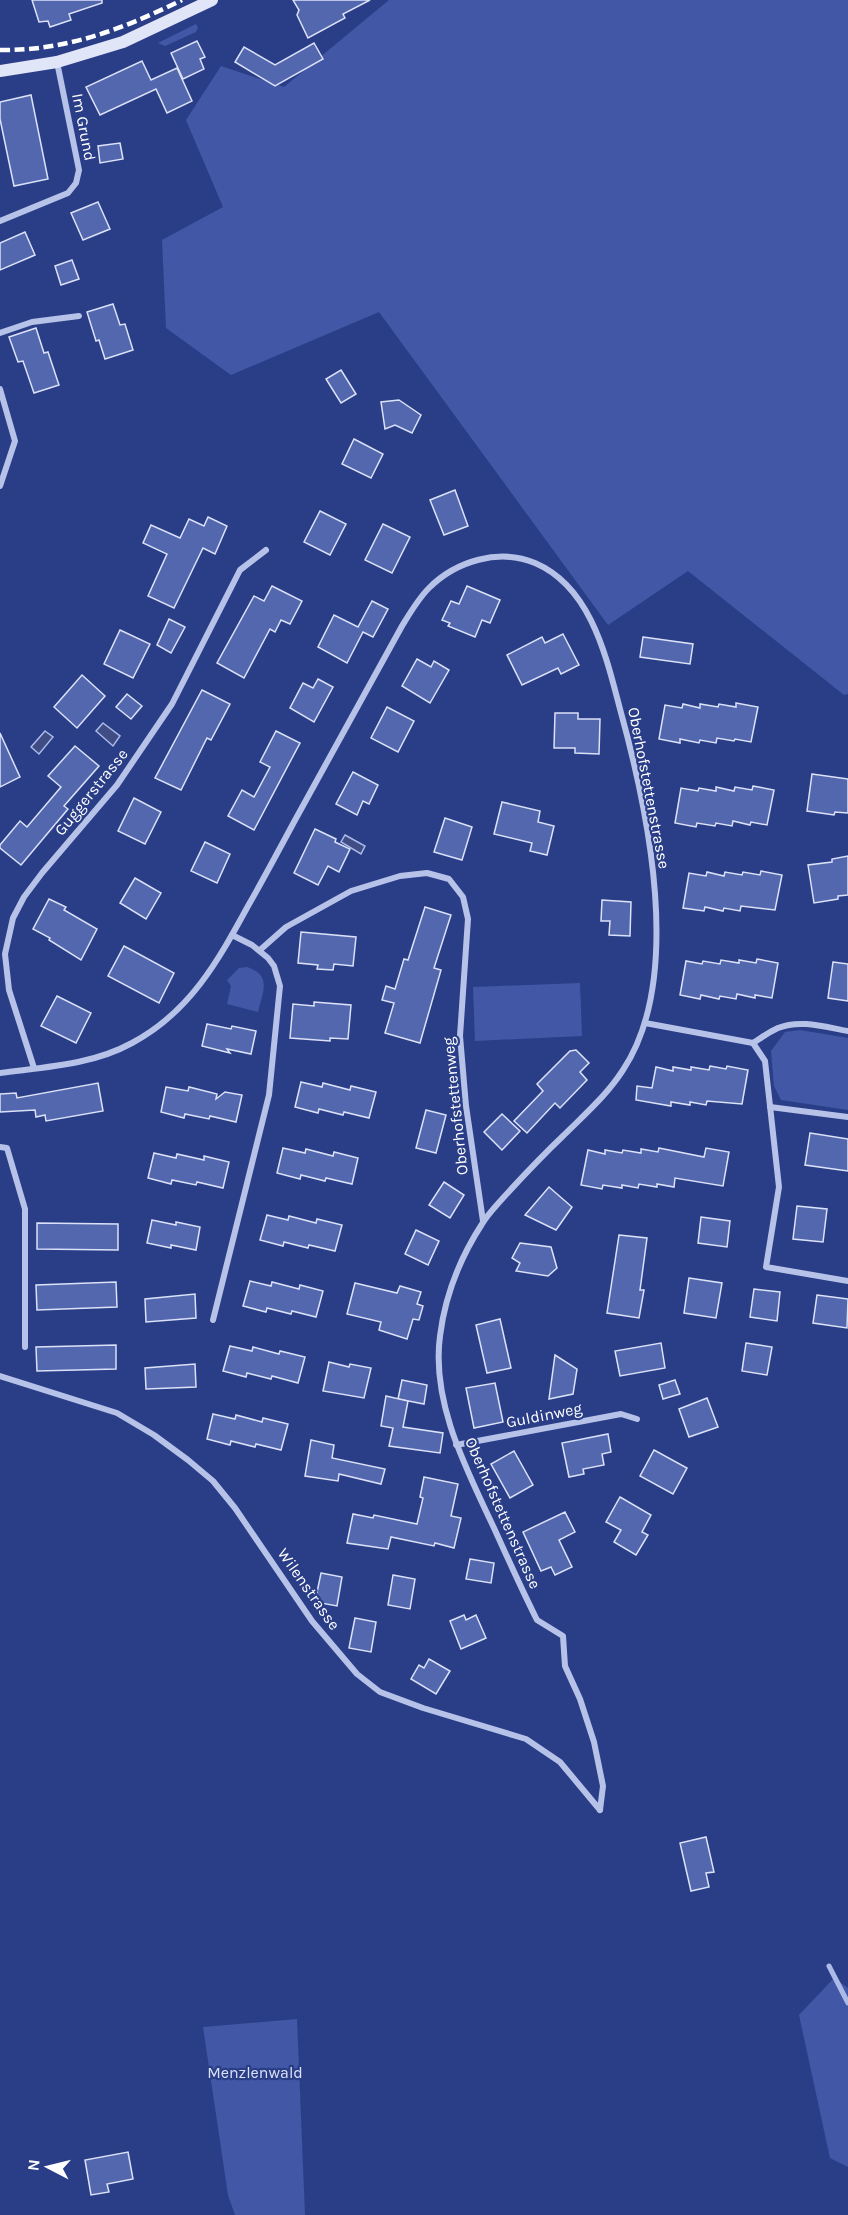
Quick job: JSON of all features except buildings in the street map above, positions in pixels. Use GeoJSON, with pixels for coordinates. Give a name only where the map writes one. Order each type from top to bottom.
{"type":"FeatureCollection","features":[{"type":"Feature","properties":{"kind":"main road"},"geometry":{"type":"LineString","coordinates":[[0,71],[57,62],[123,42],[212,0]]}},
{"type":"Feature","properties":{"kind":"street","name":"Im Grund"},"geometry":{"type":"LineString","coordinates":[[0,221],[68,193],[76,183],[79,170],[57,62]]}},
{"type":"Feature","properties":{"kind":"street"},"geometry":{"type":"LineString","coordinates":[[0,333],[32,322],[79,316]]}},
{"type":"Feature","properties":{"kind":"street"},"geometry":{"type":"LineString","coordinates":[[0,389],[15,441],[0,486]]}},
{"type":"Feature","properties":{"kind":"street","name":"Guggerstrasse"},"geometry":{"type":"LineString","coordinates":[[34,1068],[9,990],[5,954],[13,918],[24,897],[42,873],[117,785],[172,704],[240,570],[266,550]]}},
{"type":"Feature","properties":{"kind":"street","name":"Oberhofstettenstrasse"},"geometry":{"type":"LineString","coordinates":[[0,1072],[97,1059],[150,1032],[198,989],[232,935],[402,626],[421,598],[438,580],[462,565],[491,557],[519,558],[533,562],[557,576],[575,595],[591,619],[610,671],[629,740],[645,823],[656,915],[654,977],[638,1045],[624,1069],[607,1092],[524,1175],[483,1221],[458,1267],[446,1302],[439,1339],[441,1386],[456,1445],[537,1620],[563,1636],[565,1666],[580,1699],[594,1742],[603,1786],[600,1810]]}},
{"type":"Feature","properties":{"kind":"street","name":"Oberhofstettenweg"},"geometry":{"type":"LineString","coordinates":[[260,950],[286,927],[351,891],[400,876],[427,873],[449,879],[463,897],[468,919],[460,1036],[467,1117],[483,1221]]}},
{"type":"Feature","properties":{"kind":"street"},"geometry":{"type":"LineString","coordinates":[[213,1320],[269,1095],[280,986],[274,966],[260,950],[232,935]]}},
{"type":"Feature","properties":{"kind":"street"},"geometry":{"type":"LineString","coordinates":[[645,1023],[753,1043],[778,1028],[792,1024],[848,1030]]}},
{"type":"Feature","properties":{"kind":"street"},"geometry":{"type":"LineString","coordinates":[[753,1043],[765,1060],[779,1187],[766,1267],[848,1281]]}},
{"type":"Feature","properties":{"kind":"street"},"geometry":{"type":"LineString","coordinates":[[770,1107],[848,1117]]}},
{"type":"Feature","properties":{"kind":"street"},"geometry":{"type":"LineString","coordinates":[[0,1147],[7,1148],[25,1209],[25,1347]]}},
{"type":"Feature","properties":{"kind":"street","name":"Wilenstrasse"},"geometry":{"type":"LineString","coordinates":[[0,1376],[117,1413],[171,1448],[213,1481],[235,1508],[312,1621],[357,1674],[380,1692],[423,1708],[526,1739],[560,1762],[600,1810]]}},
{"type":"Feature","properties":{"kind":"street","name":"Guldinweg"},"geometry":{"type":"LineString","coordinates":[[456,1445],[621,1414],[636,1419]]}},
{"type":"Feature","properties":{"kind":"green space"},"geometry":{"type":"Polygon","coordinates":[[[389,0],[848,0],[848,694],[844,695],[688,571],[608,625],[379,312],[231,375],[166,328],[162,240],[223,207],[186,120],[221,66],[284,87],[389,0]]]}},
{"type":"Feature","properties":{"kind":"green space"},"geometry":{"type":"Polygon","coordinates":[[[196,24],[198,28],[196,32],[165,46],[158,43],[196,24]]]}},
{"type":"Feature","properties":{"kind":"green space"},"geometry":{"type":"Polygon","coordinates":[[[247,967],[255,970],[263,979],[264,985],[258,1012],[227,1004],[231,986],[227,980],[239,968],[247,967]]]}},
{"type":"Feature","properties":{"kind":"green space"},"geometry":{"type":"Polygon","coordinates":[[[580,983],[582,1036],[475,1041],[473,987],[580,983]]]}},
{"type":"Feature","properties":{"kind":"green space"},"geometry":{"type":"Polygon","coordinates":[[[800,1030],[848,1038],[848,1110],[781,1100],[774,1086],[771,1051],[785,1032],[800,1030]]]}},
{"type":"Feature","properties":{"kind":"green space"},"geometry":{"type":"Polygon","coordinates":[[[834,1978],[848,1988],[848,2167],[830,2158],[799,2015],[834,1978]]]}},
{"type":"Feature","properties":{"kind":"green space","name":"Menzlenwald"},"geometry":{"type":"Polygon","coordinates":[[[297,2019],[305,2215],[235,2215],[228,2195],[203,2027],[297,2019]]]}},
{"type":"Feature","properties":{"kind":"shaded area"},"geometry":{"type":"Polygon","coordinates":[[[103,723],[120,736],[113,746],[96,731],[103,723]]]}},
{"type":"Feature","properties":{"kind":"shaded area"},"geometry":{"type":"Polygon","coordinates":[[[45,731],[53,737],[39,754],[31,747],[45,731]]]}},
{"type":"Feature","properties":{"kind":"shaded area"},"geometry":{"type":"Polygon","coordinates":[[[345,835],[365,846],[361,854],[341,842],[345,835]]]}},
{"type":"Feature","properties":{"kind":"waterway"},"geometry":{"type":"LineString","coordinates":[[829,1966],[848,2003]]}},
{"type":"Feature","properties":{"kind":"railway"},"geometry":{"type":"LineString","coordinates":[[0,50],[48,47],[94,36],[116,29],[182,0]]}}]}
